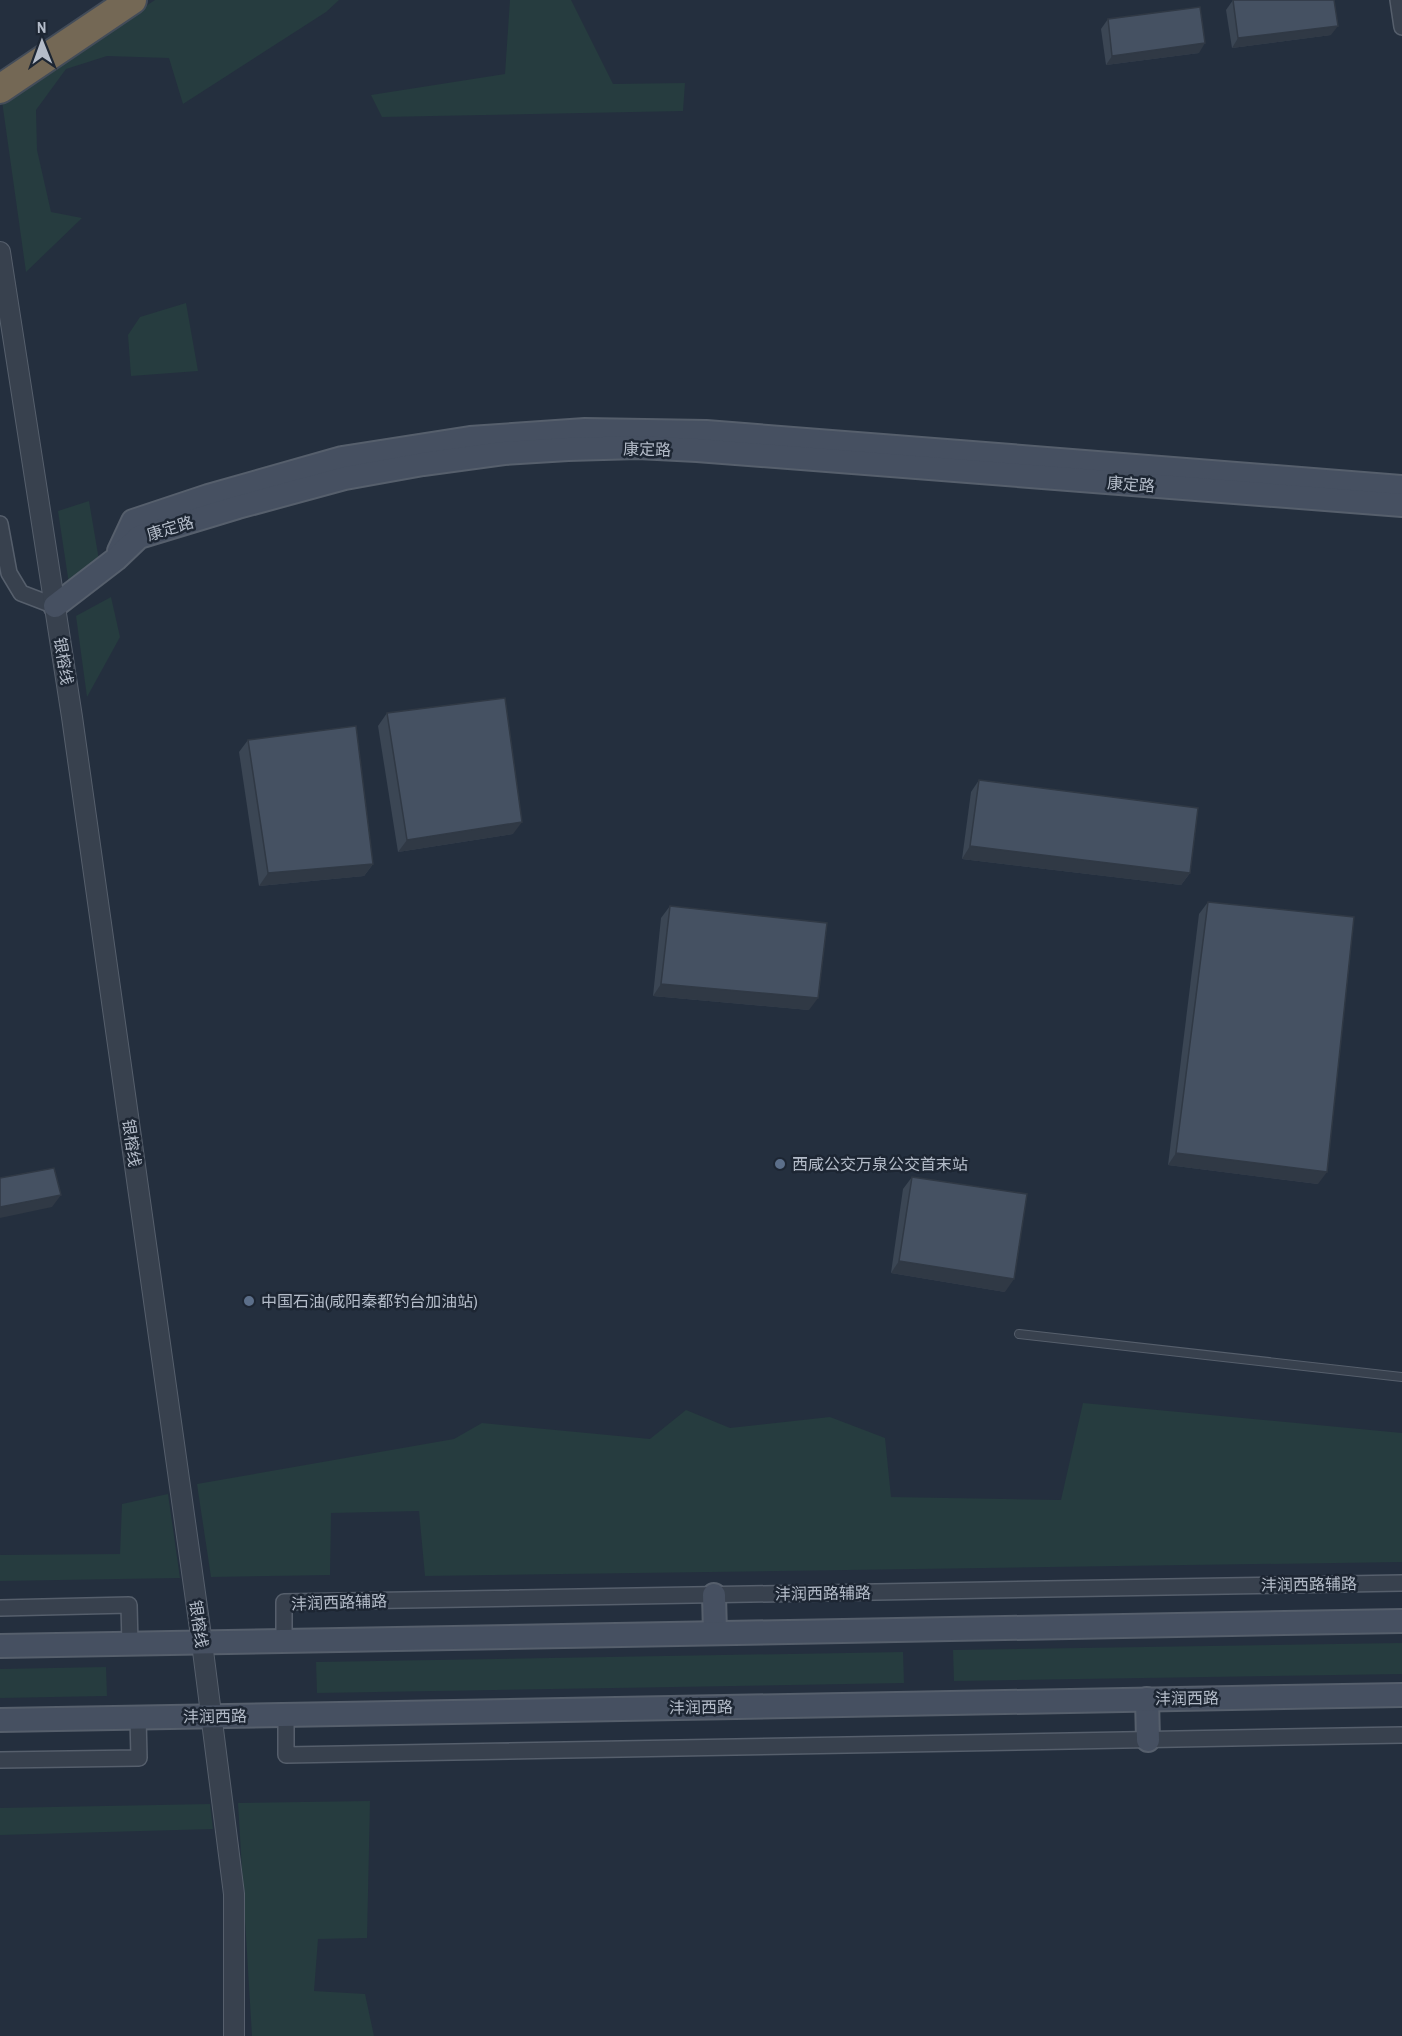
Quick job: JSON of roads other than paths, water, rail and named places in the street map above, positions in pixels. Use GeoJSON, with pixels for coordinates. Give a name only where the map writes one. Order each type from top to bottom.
{"type":"FeatureCollection","features":[{"type":"Feature","properties":{"kind":"highway"},"geometry":{"type":"LineString","coordinates":[[0,89],[132,0]]}},
{"type":"Feature","properties":{"kind":"main road","name":"康定路"},"geometry":{"type":"LineString","coordinates":[[116,559],[133,521],[273,477],[342,458],[411,446],[470,438],[574,430],[706,432],[1402,487]]}},
{"type":"Feature","properties":{"kind":"main road","name":"康定路"},"geometry":{"type":"LineString","coordinates":[[116,559],[139,537],[345,478],[504,453],[568,449],[638,447],[697,450],[1402,505]]}},
{"type":"Feature","properties":{"kind":"main road"},"geometry":{"type":"LineString","coordinates":[[55,606],[116,559]]}},
{"type":"Feature","properties":{"kind":"main road"},"geometry":{"type":"LineString","coordinates":[[714,1595],[715,1634]]}},
{"type":"Feature","properties":{"kind":"main road"},"geometry":{"type":"LineString","coordinates":[[0,1647],[1402,1622]]}},
{"type":"Feature","properties":{"kind":"main road","name":"沣润西路"},"geometry":{"type":"LineString","coordinates":[[0,1720],[1402,1695]]}},
{"type":"Feature","properties":{"kind":"main road"},"geometry":{"type":"LineString","coordinates":[[1147,1699],[1148,1740]]}},
{"type":"Feature","properties":{"kind":"street"},"geometry":{"type":"LineString","coordinates":[[1398,0],[1402,27]]}},
{"type":"Feature","properties":{"kind":"street","name":"银榕线"},"geometry":{"type":"LineString","coordinates":[[0,252],[72,717],[202,1643],[234,1894],[234,2036]]}},
{"type":"Feature","properties":{"kind":"street"},"geometry":{"type":"LineString","coordinates":[[0,524],[9,573],[21,593],[55,606]]}},
{"type":"Feature","properties":{"kind":"street","name":"沣润西路辅路"},"geometry":{"type":"LineString","coordinates":[[285,1641],[284,1602],[1402,1583]]}},
{"type":"Feature","properties":{"kind":"street"},"geometry":{"type":"LineString","coordinates":[[0,1608],[129,1605],[130,1644]]}},
{"type":"Feature","properties":{"kind":"street"},"geometry":{"type":"LineString","coordinates":[[285,1714],[286,1755],[1402,1735]]}},
{"type":"Feature","properties":{"kind":"street"},"geometry":{"type":"LineString","coordinates":[[0,1760],[139,1758],[138,1717]]}},
{"type":"Feature","properties":{"kind":"lane"},"geometry":{"type":"LineString","coordinates":[[1019,1334],[1402,1377]]}},
{"type":"Feature","properties":{"kind":"place","name":"西咸公交万泉公交首末站"},"geometry":{"type":"Point","coordinates":[780,1164]}},
{"type":"Feature","properties":{"kind":"place","name":"中国石油(咸阳秦都钓台加油站)"},"geometry":{"type":"Point","coordinates":[249,1301]}}]}
